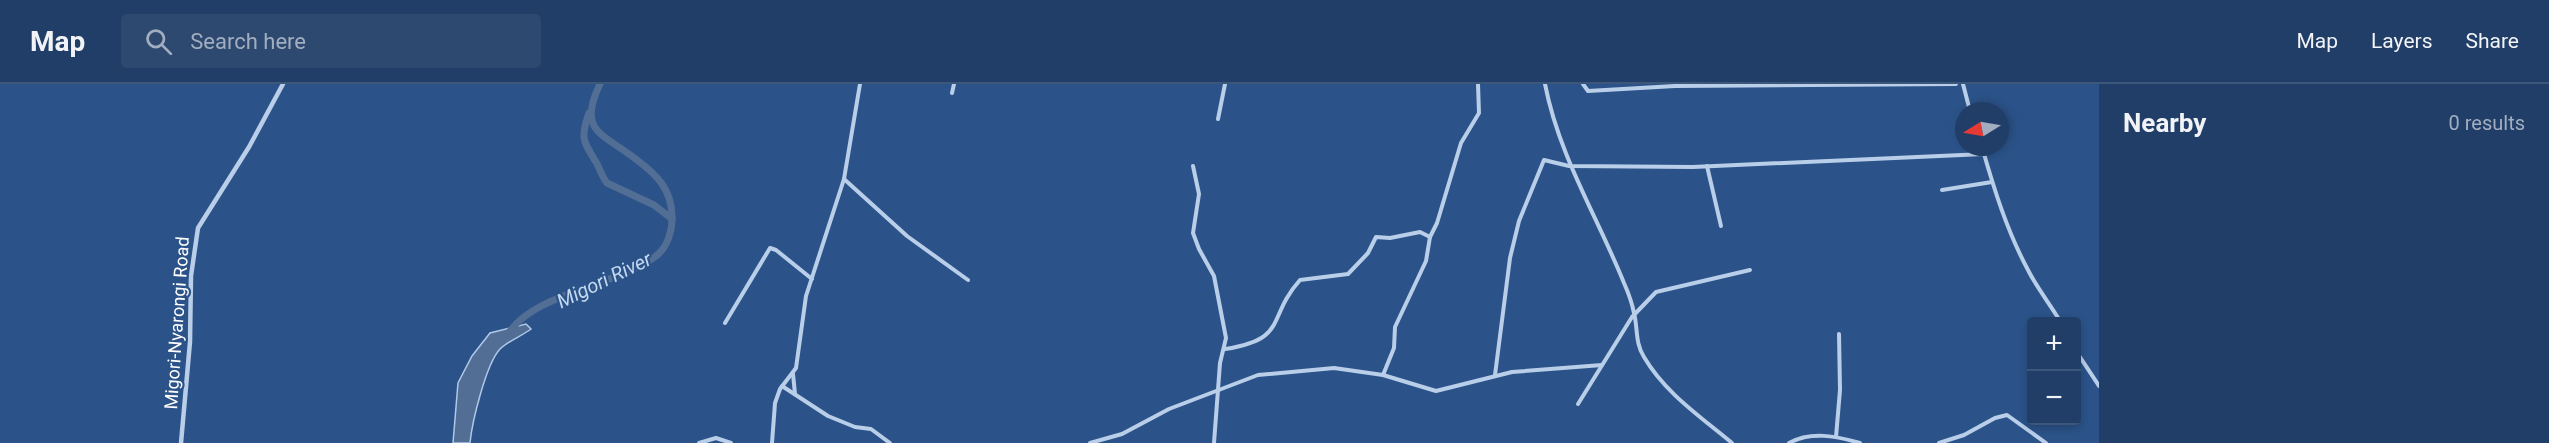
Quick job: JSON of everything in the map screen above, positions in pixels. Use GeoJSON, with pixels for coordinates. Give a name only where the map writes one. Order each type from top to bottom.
{"type":"FeatureCollection","features":[{"type":"Feature","properties":{"kind":"street","name":"Migori-Nyarongi Road"},"geometry":{"type":"LineString","coordinates":[[181,443],[189,365],[191,276],[198,228],[249,147],[283,84]]}},
{"type":"Feature","properties":{"kind":"street"},"geometry":{"type":"LineString","coordinates":[[795,394],[793,373],[800,345],[804,303],[844,179],[860,84]]}},
{"type":"Feature","properties":{"kind":"street"},"geometry":{"type":"LineString","coordinates":[[952,93],[954,84]]}},
{"type":"Feature","properties":{"kind":"street"},"geometry":{"type":"LineString","coordinates":[[1218,119],[1224,84]]}},
{"type":"Feature","properties":{"kind":"street"},"geometry":{"type":"LineString","coordinates":[[1383,375],[1394,348],[1395,327],[1426,261],[1430,237],[1437,224],[1461,143],[1479,113],[1478,84]]}},
{"type":"Feature","properties":{"kind":"street"},"geometry":{"type":"LineString","coordinates":[[1545,84],[1550,109],[1569,166],[1624,282],[1635,314],[1637,341],[1648,363],[1693,412],[1732,443]]}},
{"type":"Feature","properties":{"kind":"street"},"geometry":{"type":"LineString","coordinates":[[1582,84],[1588,91],[1675,86],[1956,84]]}},
{"type":"Feature","properties":{"kind":"street"},"geometry":{"type":"LineString","coordinates":[[1963,84],[1968,102]]}},
{"type":"Feature","properties":{"kind":"street"},"geometry":{"type":"LineString","coordinates":[[1495,375],[1510,258],[1519,221],[1542,161],[1569,166],[1707,166],[1955,155]]}},
{"type":"Feature","properties":{"kind":"street"},"geometry":{"type":"LineString","coordinates":[[1985,156],[1992,182],[2022,259],[2058,317]]}},
{"type":"Feature","properties":{"kind":"street"},"geometry":{"type":"LineString","coordinates":[[1193,166],[1199,194],[1193,232],[1198,249],[1214,276],[1226,339],[1218,390],[1214,443]]}},
{"type":"Feature","properties":{"kind":"street"},"geometry":{"type":"LineString","coordinates":[[1707,166],[1721,226]]}},
{"type":"Feature","properties":{"kind":"street"},"geometry":{"type":"LineString","coordinates":[[844,179],[907,236],[968,280]]}},
{"type":"Feature","properties":{"kind":"street"},"geometry":{"type":"LineString","coordinates":[[1942,190],[1992,182]]}},
{"type":"Feature","properties":{"kind":"street"},"geometry":{"type":"LineString","coordinates":[[1223,349],[1262,339],[1271,330],[1301,279],[1326,279],[1348,274],[1368,253],[1376,237],[1390,238],[1420,232],[1430,237]]}},
{"type":"Feature","properties":{"kind":"street"},"geometry":{"type":"LineString","coordinates":[[724,323],[771,248],[812,279]]}},
{"type":"Feature","properties":{"kind":"street"},"geometry":{"type":"LineString","coordinates":[[1578,404],[1635,314],[1660,290],[1750,270]]}},
{"type":"Feature","properties":{"kind":"street"},"geometry":{"type":"LineString","coordinates":[[1836,437],[1840,390],[1839,334]]}},
{"type":"Feature","properties":{"kind":"street"},"geometry":{"type":"LineString","coordinates":[[2081,359],[2099,386]]}},
{"type":"Feature","properties":{"kind":"street"},"geometry":{"type":"LineString","coordinates":[[1090,443],[1122,434],[1163,411],[1258,375],[1314,368],[1334,368],[1383,375],[1436,391],[1495,375],[1602,365]]}},
{"type":"Feature","properties":{"kind":"street"},"geometry":{"type":"LineString","coordinates":[[772,443],[775,402],[782,386],[793,373]]}},
{"type":"Feature","properties":{"kind":"street"},"geometry":{"type":"LineString","coordinates":[[782,386],[828,416],[855,427],[873,430],[890,443]]}},
{"type":"Feature","properties":{"kind":"street"},"geometry":{"type":"LineString","coordinates":[[1939,443],[1964,435],[1995,418],[2007,415],[2046,443]]}},
{"type":"Feature","properties":{"kind":"street"},"geometry":{"type":"LineString","coordinates":[[1789,443],[1805,436],[1836,437],[1860,443]]}},
{"type":"Feature","properties":{"kind":"street"},"geometry":{"type":"LineString","coordinates":[[699,443],[716,438],[731,443]]}},
{"type":"Feature","properties":{"kind":"water"},"geometry":{"type":"Polygon","coordinates":[[[526,324],[531,329],[507,343],[495,356],[485,380],[470,443],[453,443],[458,383],[472,356],[490,333],[526,324]]]}},
{"type":"Feature","properties":{"kind":"waterway","name":"Migori River"},"geometry":{"type":"LineString","coordinates":[[508,334],[520,320],[537,309],[556,299],[620,275],[656,256],[664,248],[671,232],[671,206],[662,183],[644,166],[598,131],[593,123],[591,113],[593,100],[600,84]]}},
{"type":"Feature","properties":{"kind":"waterway"},"geometry":{"type":"LineString","coordinates":[[589,113],[584,128],[584,139],[607,183],[654,205],[672,219]]}}]}
